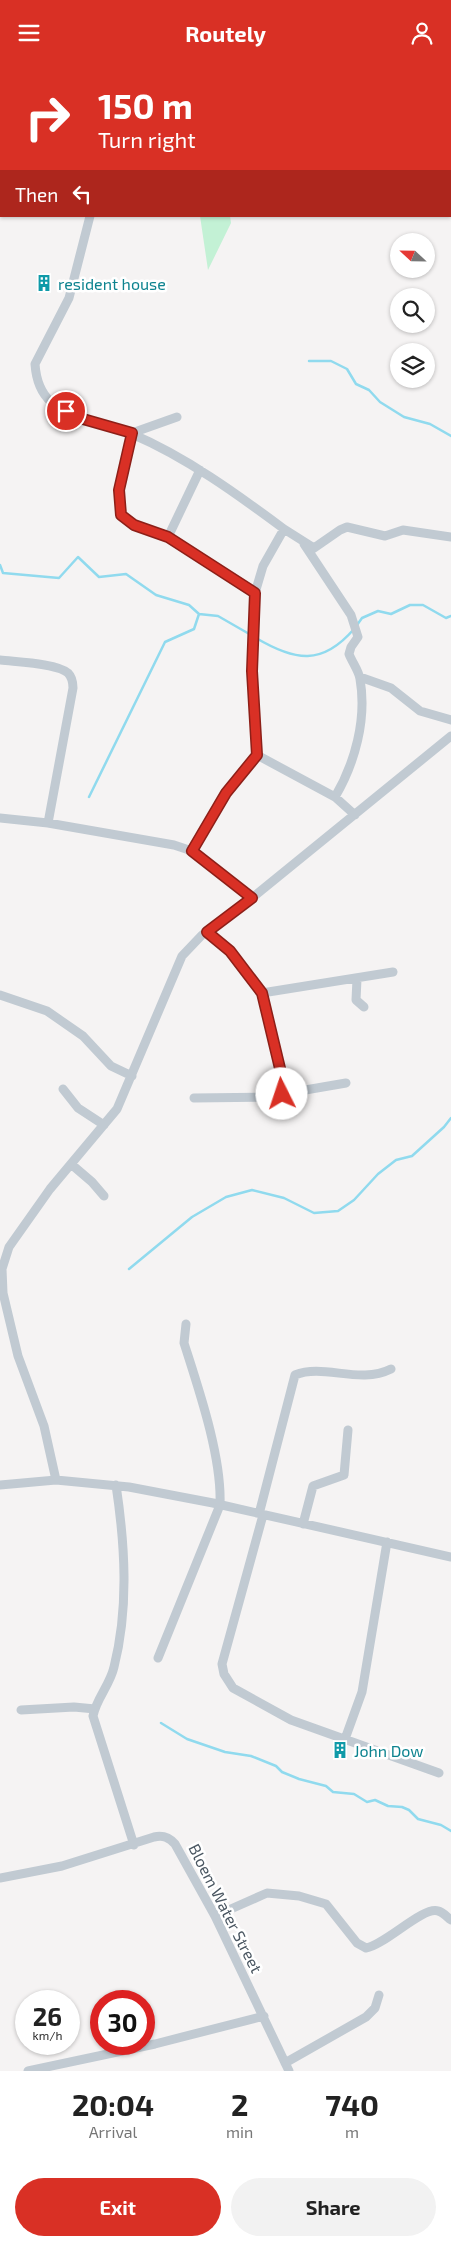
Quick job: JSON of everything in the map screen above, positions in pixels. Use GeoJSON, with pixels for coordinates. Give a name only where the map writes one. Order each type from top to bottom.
{"type":"FeatureCollection","features":[{"type":"Feature","properties":{"kind":"street"},"geometry":{"type":"LineString","coordinates":[[90,217],[69,298],[58,324],[38,355],[35,365],[36,376],[41,390],[51,402],[83,419],[132,433],[200,470],[311,548],[317,547],[347,527],[385,536],[403,530],[451,537]]}},
{"type":"Feature","properties":{"kind":"street"},"geometry":{"type":"LineString","coordinates":[[132,433],[177,417]]}},
{"type":"Feature","properties":{"kind":"street"},"geometry":{"type":"LineString","coordinates":[[132,433],[119,490],[121,515],[134,525],[168,537],[255,593]]}},
{"type":"Feature","properties":{"kind":"street"},"geometry":{"type":"LineString","coordinates":[[168,537],[200,470]]}},
{"type":"Feature","properties":{"kind":"street"},"geometry":{"type":"LineString","coordinates":[[192,851],[226,793],[257,755],[252,671],[255,593],[263,566],[284,529]]}},
{"type":"Feature","properties":{"kind":"street"},"geometry":{"type":"LineString","coordinates":[[304,544],[351,615],[358,637],[351,647],[349,654],[360,677],[361,713],[357,743],[350,770],[335,797]]}},
{"type":"Feature","properties":{"kind":"street"},"geometry":{"type":"LineString","coordinates":[[0,660],[57,668],[69,674],[72,680],[73,688],[48,823]]}},
{"type":"Feature","properties":{"kind":"street"},"geometry":{"type":"LineString","coordinates":[[360,677],[391,688],[420,711],[451,720]]}},
{"type":"Feature","properties":{"kind":"street"},"geometry":{"type":"LineString","coordinates":[[56,1480],[44,1426],[18,1356],[1,1293],[2,1269],[9,1247],[50,1189],[116,1109],[132,1076],[182,956],[207,932],[252,898],[451,737]]}},
{"type":"Feature","properties":{"kind":"street"},"geometry":{"type":"LineString","coordinates":[[257,755],[335,797],[355,815]]}},
{"type":"Feature","properties":{"kind":"street"},"geometry":{"type":"LineString","coordinates":[[0,818],[48,823],[155,840],[192,851],[252,898]]}},
{"type":"Feature","properties":{"kind":"street"},"geometry":{"type":"LineString","coordinates":[[207,932],[230,951],[262,993],[283,1081],[282,1094]]}},
{"type":"Feature","properties":{"kind":"street"},"geometry":{"type":"LineString","coordinates":[[262,993],[392,972]]}},
{"type":"Feature","properties":{"kind":"street"},"geometry":{"type":"LineString","coordinates":[[357,979],[356,1000],[364,1007]]}},
{"type":"Feature","properties":{"kind":"street"},"geometry":{"type":"LineString","coordinates":[[0,995],[48,1011],[83,1036],[111,1066],[132,1076]]}},
{"type":"Feature","properties":{"kind":"street"},"geometry":{"type":"LineString","coordinates":[[194,1097],[275,1097],[282,1094],[346,1083]]}},
{"type":"Feature","properties":{"kind":"street"},"geometry":{"type":"LineString","coordinates":[[63,1089],[78,1108],[104,1125]]}},
{"type":"Feature","properties":{"kind":"street"},"geometry":{"type":"LineString","coordinates":[[71,1164],[92,1182],[104,1196]]}},
{"type":"Feature","properties":{"kind":"street"},"geometry":{"type":"LineString","coordinates":[[158,1658],[220,1505],[216,1458],[184,1343],[186,1324]]}},
{"type":"Feature","properties":{"kind":"street"},"geometry":{"type":"LineString","coordinates":[[391,1369],[383,1373],[366,1375],[311,1371],[295,1375],[222,1664],[224,1674],[233,1689],[244,1696],[311,1729],[345,1739],[439,1773]]}},
{"type":"Feature","properties":{"kind":"street"},"geometry":{"type":"LineString","coordinates":[[303,1525],[314,1486],[344,1475],[348,1430]]}},
{"type":"Feature","properties":{"kind":"street"},"geometry":{"type":"LineString","coordinates":[[0,1485],[56,1480],[116,1485],[220,1505],[451,1557]]}},
{"type":"Feature","properties":{"kind":"street"},"geometry":{"type":"LineString","coordinates":[[116,1485],[123,1530],[124,1589],[114,1669],[95,1709],[94,1720],[134,1845]]}},
{"type":"Feature","properties":{"kind":"street"},"geometry":{"type":"LineString","coordinates":[[345,1739],[362,1692],[388,1542]]}},
{"type":"Feature","properties":{"kind":"street"},"geometry":{"type":"LineString","coordinates":[[21,1710],[74,1707],[95,1709]]}},
{"type":"Feature","properties":{"kind":"street","name":"Bloem Water Street"},"geometry":{"type":"LineString","coordinates":[[0,1878],[62,1866],[159,1836],[173,1841],[215,1916],[287,2067]]}},
{"type":"Feature","properties":{"kind":"street"},"geometry":{"type":"LineString","coordinates":[[215,1916],[270,1892],[299,1896],[326,1904],[357,1943],[366,1947],[395,1933],[432,1911],[439,1911],[451,1920]]}},
{"type":"Feature","properties":{"kind":"street"},"geometry":{"type":"LineString","coordinates":[[287,2067],[366,2017],[374,2008],[379,1995]]}},
{"type":"Feature","properties":{"kind":"street"},"geometry":{"type":"LineString","coordinates":[[28,2071],[155,2044],[264,2016]]}},
{"type":"Feature","properties":{"kind":"green space"},"geometry":{"type":"Polygon","coordinates":[[[200,217],[230,217],[231,223],[208,270],[200,217]]]}},
{"type":"Feature","properties":{"kind":"waterway"},"geometry":{"type":"LineString","coordinates":[[309,361],[331,361],[347,369],[356,384],[369,390],[380,402],[404,417],[430,424],[451,436]]}},
{"type":"Feature","properties":{"kind":"waterway"},"geometry":{"type":"LineString","coordinates":[[0,565],[3,573],[59,578],[78,557],[99,577],[126,574],[156,595],[189,605],[199,614],[218,616],[251,635]]}},
{"type":"Feature","properties":{"kind":"waterway"},"geometry":{"type":"LineString","coordinates":[[357,625],[362,618],[378,611],[391,614],[410,605],[423,605],[446,618],[451,616]]}},
{"type":"Feature","properties":{"kind":"waterway"},"geometry":{"type":"LineString","coordinates":[[89,797],[165,642],[194,629],[199,614]]}},
{"type":"Feature","properties":{"kind":"waterway"},"geometry":{"type":"LineString","coordinates":[[256,638],[283,651],[308,656],[331,649],[354,629]]}},
{"type":"Feature","properties":{"kind":"waterway"},"geometry":{"type":"LineString","coordinates":[[129,1269],[192,1217],[226,1197],[252,1190],[284,1198],[314,1213],[338,1211],[354,1200],[378,1174],[396,1160],[412,1156],[444,1127],[451,1118]]}},
{"type":"Feature","properties":{"kind":"waterway"},"geometry":{"type":"LineString","coordinates":[[161,1723],[187,1739],[225,1752],[251,1756],[276,1766],[282,1772],[299,1779],[326,1786],[333,1792],[354,1794],[367,1802],[375,1800],[388,1806],[402,1807],[409,1810],[418,1819],[441,1825],[451,1831]]}},
{"type":"Feature","properties":{"kind":"place","name":"resident house"},"geometry":{"type":"Point","coordinates":[44,283]}},
{"type":"Feature","properties":{"kind":"place","name":"John Dow"},"geometry":{"type":"Point","coordinates":[340,1750]}},
{"type":"Feature","properties":{"kind":"route"},"geometry":{"type":"LineString","coordinates":[[66,411],[83,419],[132,433],[119,490],[121,515],[125,519],[134,525],[168,537],[255,593],[252,671],[257,755],[242,771],[226,793],[192,851],[252,898],[207,932],[230,951],[262,993],[283,1081],[282,1094]]}}]}
